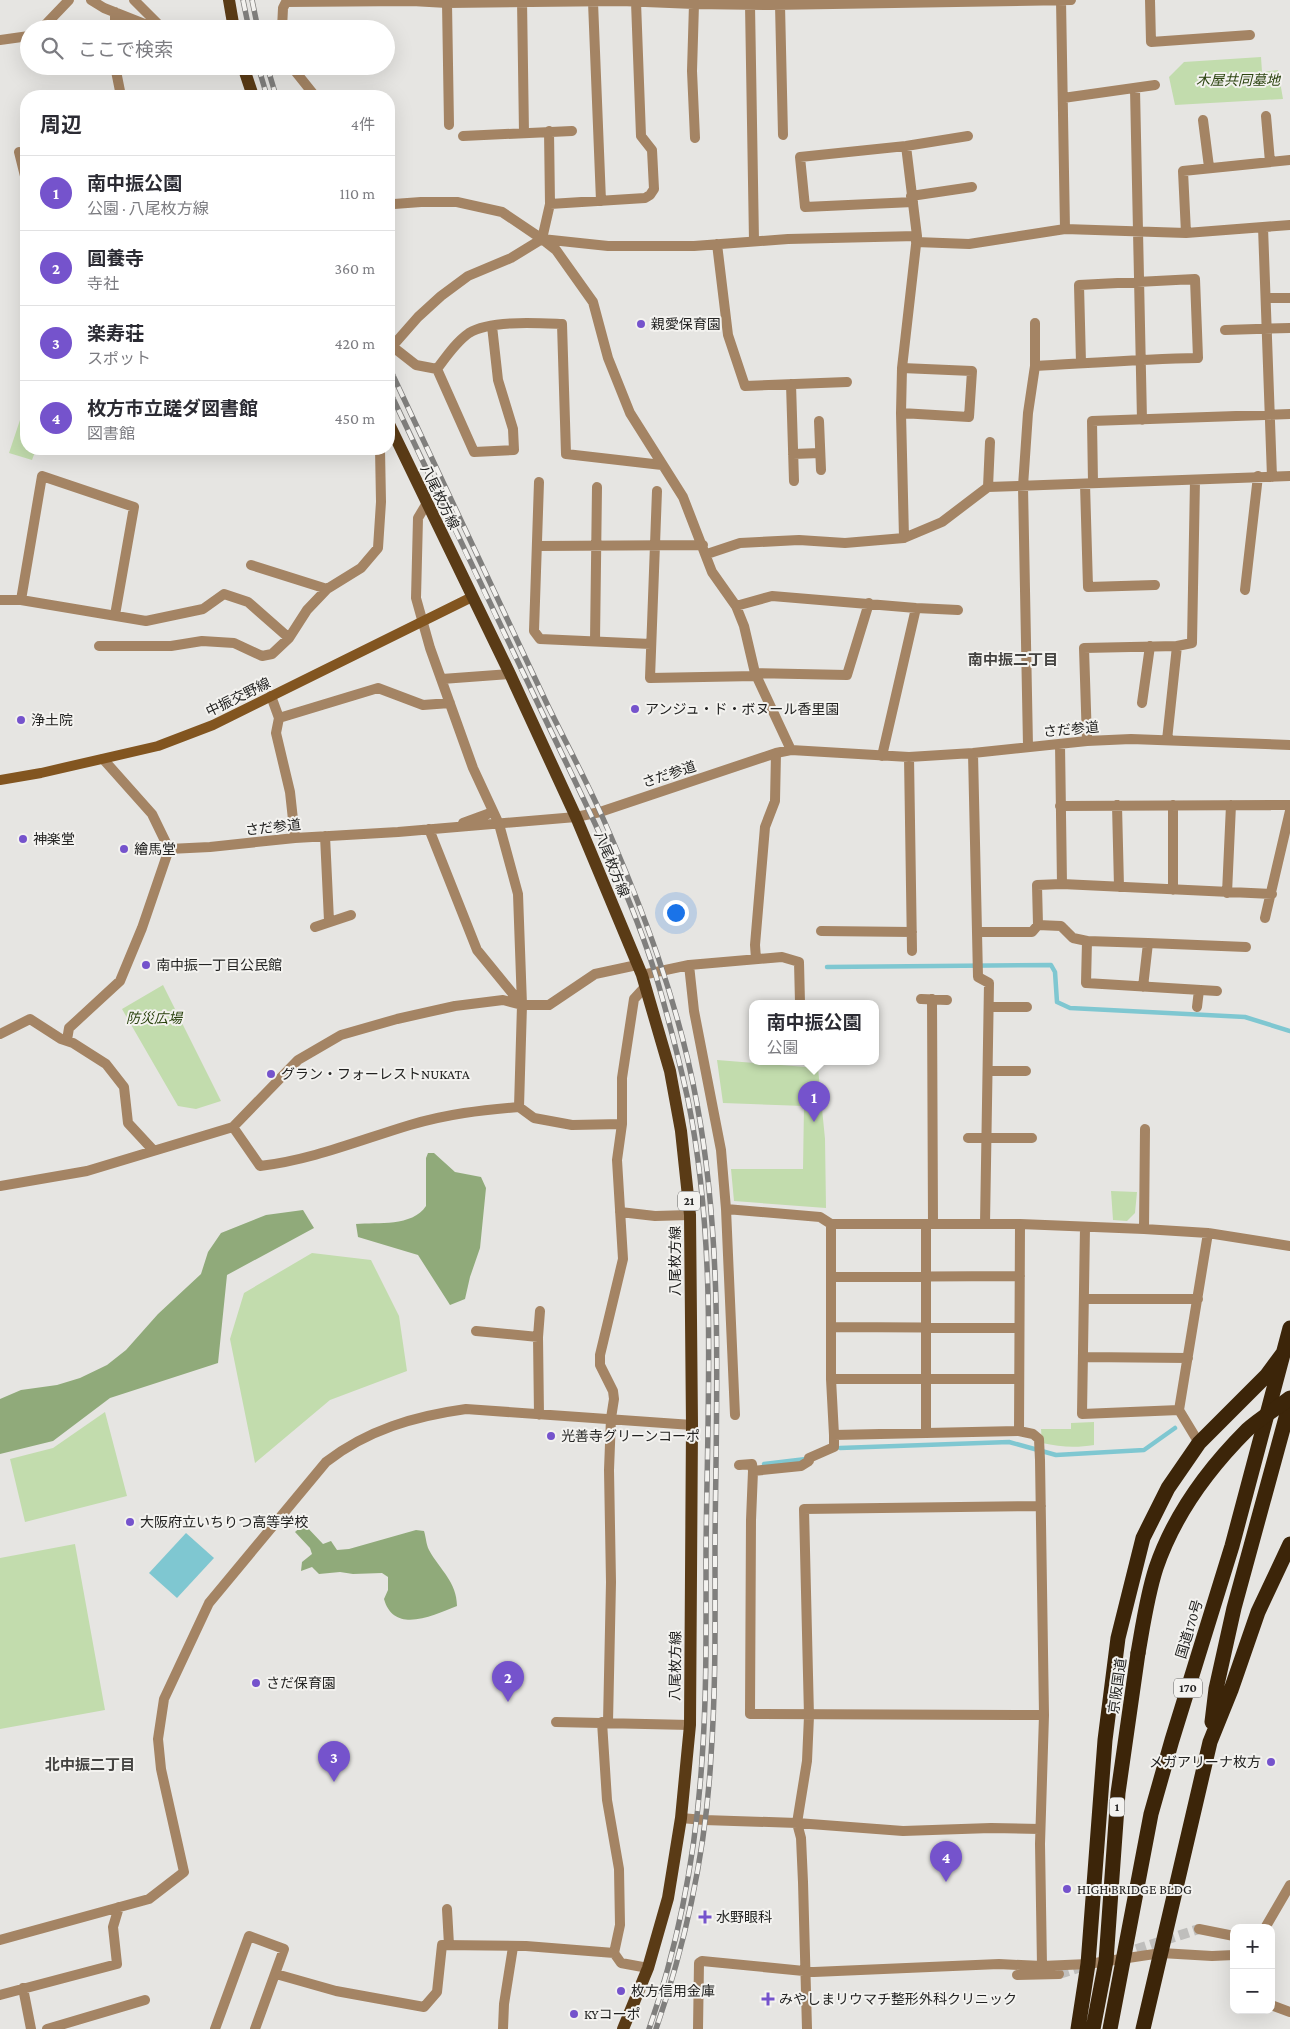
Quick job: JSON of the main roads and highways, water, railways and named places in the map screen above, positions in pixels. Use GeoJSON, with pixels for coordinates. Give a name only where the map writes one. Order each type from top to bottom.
{"type":"FeatureCollection","features":[{"type":"Feature","properties":{"kind":"highway","name":"国道170号"},"geometry":{"type":"LineString","coordinates":[[1110,2029],[1151,1814],[1232,1546],[1290,1328]]}},
{"type":"Feature","properties":{"kind":"highway"},"geometry":{"type":"LineString","coordinates":[[1078,2029],[1088,1964],[1105,1740],[1118,1638],[1143,1538],[1168,1488],[1199,1443],[1266,1375],[1284,1352]]}},
{"type":"Feature","properties":{"kind":"highway","name":"京阪国道"},"geometry":{"type":"LineString","coordinates":[[1093,2029],[1106,1962],[1118,1793],[1138,1654],[1156,1568],[1174,1526],[1201,1481],[1248,1429],[1290,1398]]}},
{"type":"Feature","properties":{"kind":"highway","name":"170"},"geometry":{"type":"LineString","coordinates":[[1210,1742],[1216,1689],[1234,1608],[1290,1403]]}},
{"type":"Feature","properties":{"kind":"highway"},"geometry":{"type":"LineString","coordinates":[[1143,2029],[1210,1742],[1231,1690],[1258,1612],[1290,1544]]}},
{"type":"Feature","properties":{"kind":"main road"},"geometry":{"type":"LineString","coordinates":[[229,0],[232,20]]}},
{"type":"Feature","properties":{"kind":"main road"},"geometry":{"type":"LineString","coordinates":[[246,75],[251,90]]}},
{"type":"Feature","properties":{"kind":"main road","name":"八尾枚方線"},"geometry":{"type":"LineString","coordinates":[[395,440],[510,674],[576,817],[642,976],[670,1070],[681,1131],[690,1215],[692,1425],[690,1725],[681,1818],[668,1898],[648,1968],[623,2029]]}},
{"type":"Feature","properties":{"kind":"water"},"geometry":{"type":"Polygon","coordinates":[[[186,1533],[214,1558],[177,1598],[149,1573],[186,1533]]]}},
{"type":"Feature","properties":{"kind":"waterway"},"geometry":{"type":"LineString","coordinates":[[827,967],[1051,965],[1055,972],[1057,1002],[1070,1008],[1245,1017],[1290,1031]]}},
{"type":"Feature","properties":{"kind":"waterway"},"geometry":{"type":"LineString","coordinates":[[840,1448],[1009,1442],[1056,1455],[1144,1450],[1175,1428]]}},
{"type":"Feature","properties":{"kind":"waterway"},"geometry":{"type":"LineString","coordinates":[[764,1464],[806,1459]]}},
{"type":"Feature","properties":{"kind":"tunnel"},"geometry":{"type":"LineString","coordinates":[[1122,1954],[1199,1929]]}},
{"type":"Feature","properties":{"kind":"tunnel"},"geometry":{"type":"LineString","coordinates":[[1059,1974],[1084,1966]]}},
{"type":"Feature","properties":{"kind":"railway"},"geometry":{"type":"LineString","coordinates":[[243,0],[247,20]]}},
{"type":"Feature","properties":{"kind":"railway"},"geometry":{"type":"LineString","coordinates":[[252,0],[256,20]]}},
{"type":"Feature","properties":{"kind":"railway"},"geometry":{"type":"LineString","coordinates":[[261,75],[265,90]]}},
{"type":"Feature","properties":{"kind":"railway"},"geometry":{"type":"LineString","coordinates":[[270,75],[274,90]]}},
{"type":"Feature","properties":{"kind":"railway"},"geometry":{"type":"LineString","coordinates":[[395,380],[548,706],[596,802],[632,886],[670,993],[689,1067],[706,1159],[715,1270],[717,1381],[713,1730],[705,1826],[693,1895],[677,1963],[656,2029]]}},
{"type":"Feature","properties":{"kind":"railway"},"geometry":{"type":"LineString","coordinates":[[395,403],[587,807],[631,907],[656,976],[669,1022],[688,1100],[697,1156],[704,1212],[709,1326],[704,1734],[691,1862],[669,1963],[649,2029]]}},
{"type":"Feature","properties":{"kind":"place","name":"親愛保育園"},"geometry":{"type":"Point","coordinates":[641,324]}},
{"type":"Feature","properties":{"kind":"place","name":"アンジュ・ド・ボヌール香里園"},"geometry":{"type":"Point","coordinates":[635,709]}},
{"type":"Feature","properties":{"kind":"place","name":"浄土院"},"geometry":{"type":"Point","coordinates":[21,720]}},
{"type":"Feature","properties":{"kind":"place","name":"神楽堂"},"geometry":{"type":"Point","coordinates":[23,839]}},
{"type":"Feature","properties":{"kind":"place","name":"繪馬堂"},"geometry":{"type":"Point","coordinates":[124,849]}},
{"type":"Feature","properties":{"kind":"place","name":"南中振一丁目公民館"},"geometry":{"type":"Point","coordinates":[146,965]}},
{"type":"Feature","properties":{"kind":"place","name":"グラン・フォーレストNUKATA"},"geometry":{"type":"Point","coordinates":[271,1074]}},
{"type":"Feature","properties":{"kind":"place","name":"南中振公園"},"geometry":{"type":"Point","coordinates":[814,1122]}},
{"type":"Feature","properties":{"kind":"place","name":"光善寺グリーンコーポ"},"geometry":{"type":"Point","coordinates":[551,1436]}},
{"type":"Feature","properties":{"kind":"place","name":"大阪府立いちりつ高等学校"},"geometry":{"type":"Point","coordinates":[130,1522]}},
{"type":"Feature","properties":{"kind":"place","name":"さだ保育園"},"geometry":{"type":"Point","coordinates":[256,1683]}},
{"type":"Feature","properties":{"kind":"place","name":"圓養寺"},"geometry":{"type":"Point","coordinates":[508,1702]}},
{"type":"Feature","properties":{"kind":"place","name":"メガアリーナ枚方"},"geometry":{"type":"Point","coordinates":[1271,1762]}},
{"type":"Feature","properties":{"kind":"place","name":"楽寿荘"},"geometry":{"type":"Point","coordinates":[334,1782]}},
{"type":"Feature","properties":{"kind":"place","name":"枚方市立蹉ダ図書館"},"geometry":{"type":"Point","coordinates":[946,1882]}},
{"type":"Feature","properties":{"kind":"place","name":"HIGH BRIDGE BLDG"},"geometry":{"type":"Point","coordinates":[1067,1889]}},
{"type":"Feature","properties":{"kind":"place","name":"水野眼科"},"geometry":{"type":"Point","coordinates":[705,1917]}},
{"type":"Feature","properties":{"kind":"place","name":"枚方信用金庫"},"geometry":{"type":"Point","coordinates":[621,1991]}},
{"type":"Feature","properties":{"kind":"place","name":"みやしまリウマチ整形外科クリニック"},"geometry":{"type":"Point","coordinates":[768,1999]}},
{"type":"Feature","properties":{"kind":"place","name":"KYコーポ"},"geometry":{"type":"Point","coordinates":[574,2014]}},
{"type":"Feature","properties":{"kind":"district","name":"南中振二丁目"},"geometry":{"type":"Point","coordinates":[1013,660]}},
{"type":"Feature","properties":{"kind":"district","name":"北中振二丁目"},"geometry":{"type":"Point","coordinates":[90,1765]}},
{"type":"Feature","properties":{"kind":"park label","name":"木屋共同墓地"},"geometry":{"type":"Point","coordinates":[1238,80]}},
{"type":"Feature","properties":{"kind":"park label","name":"防災広場"},"geometry":{"type":"Point","coordinates":[154,1018]}}]}
